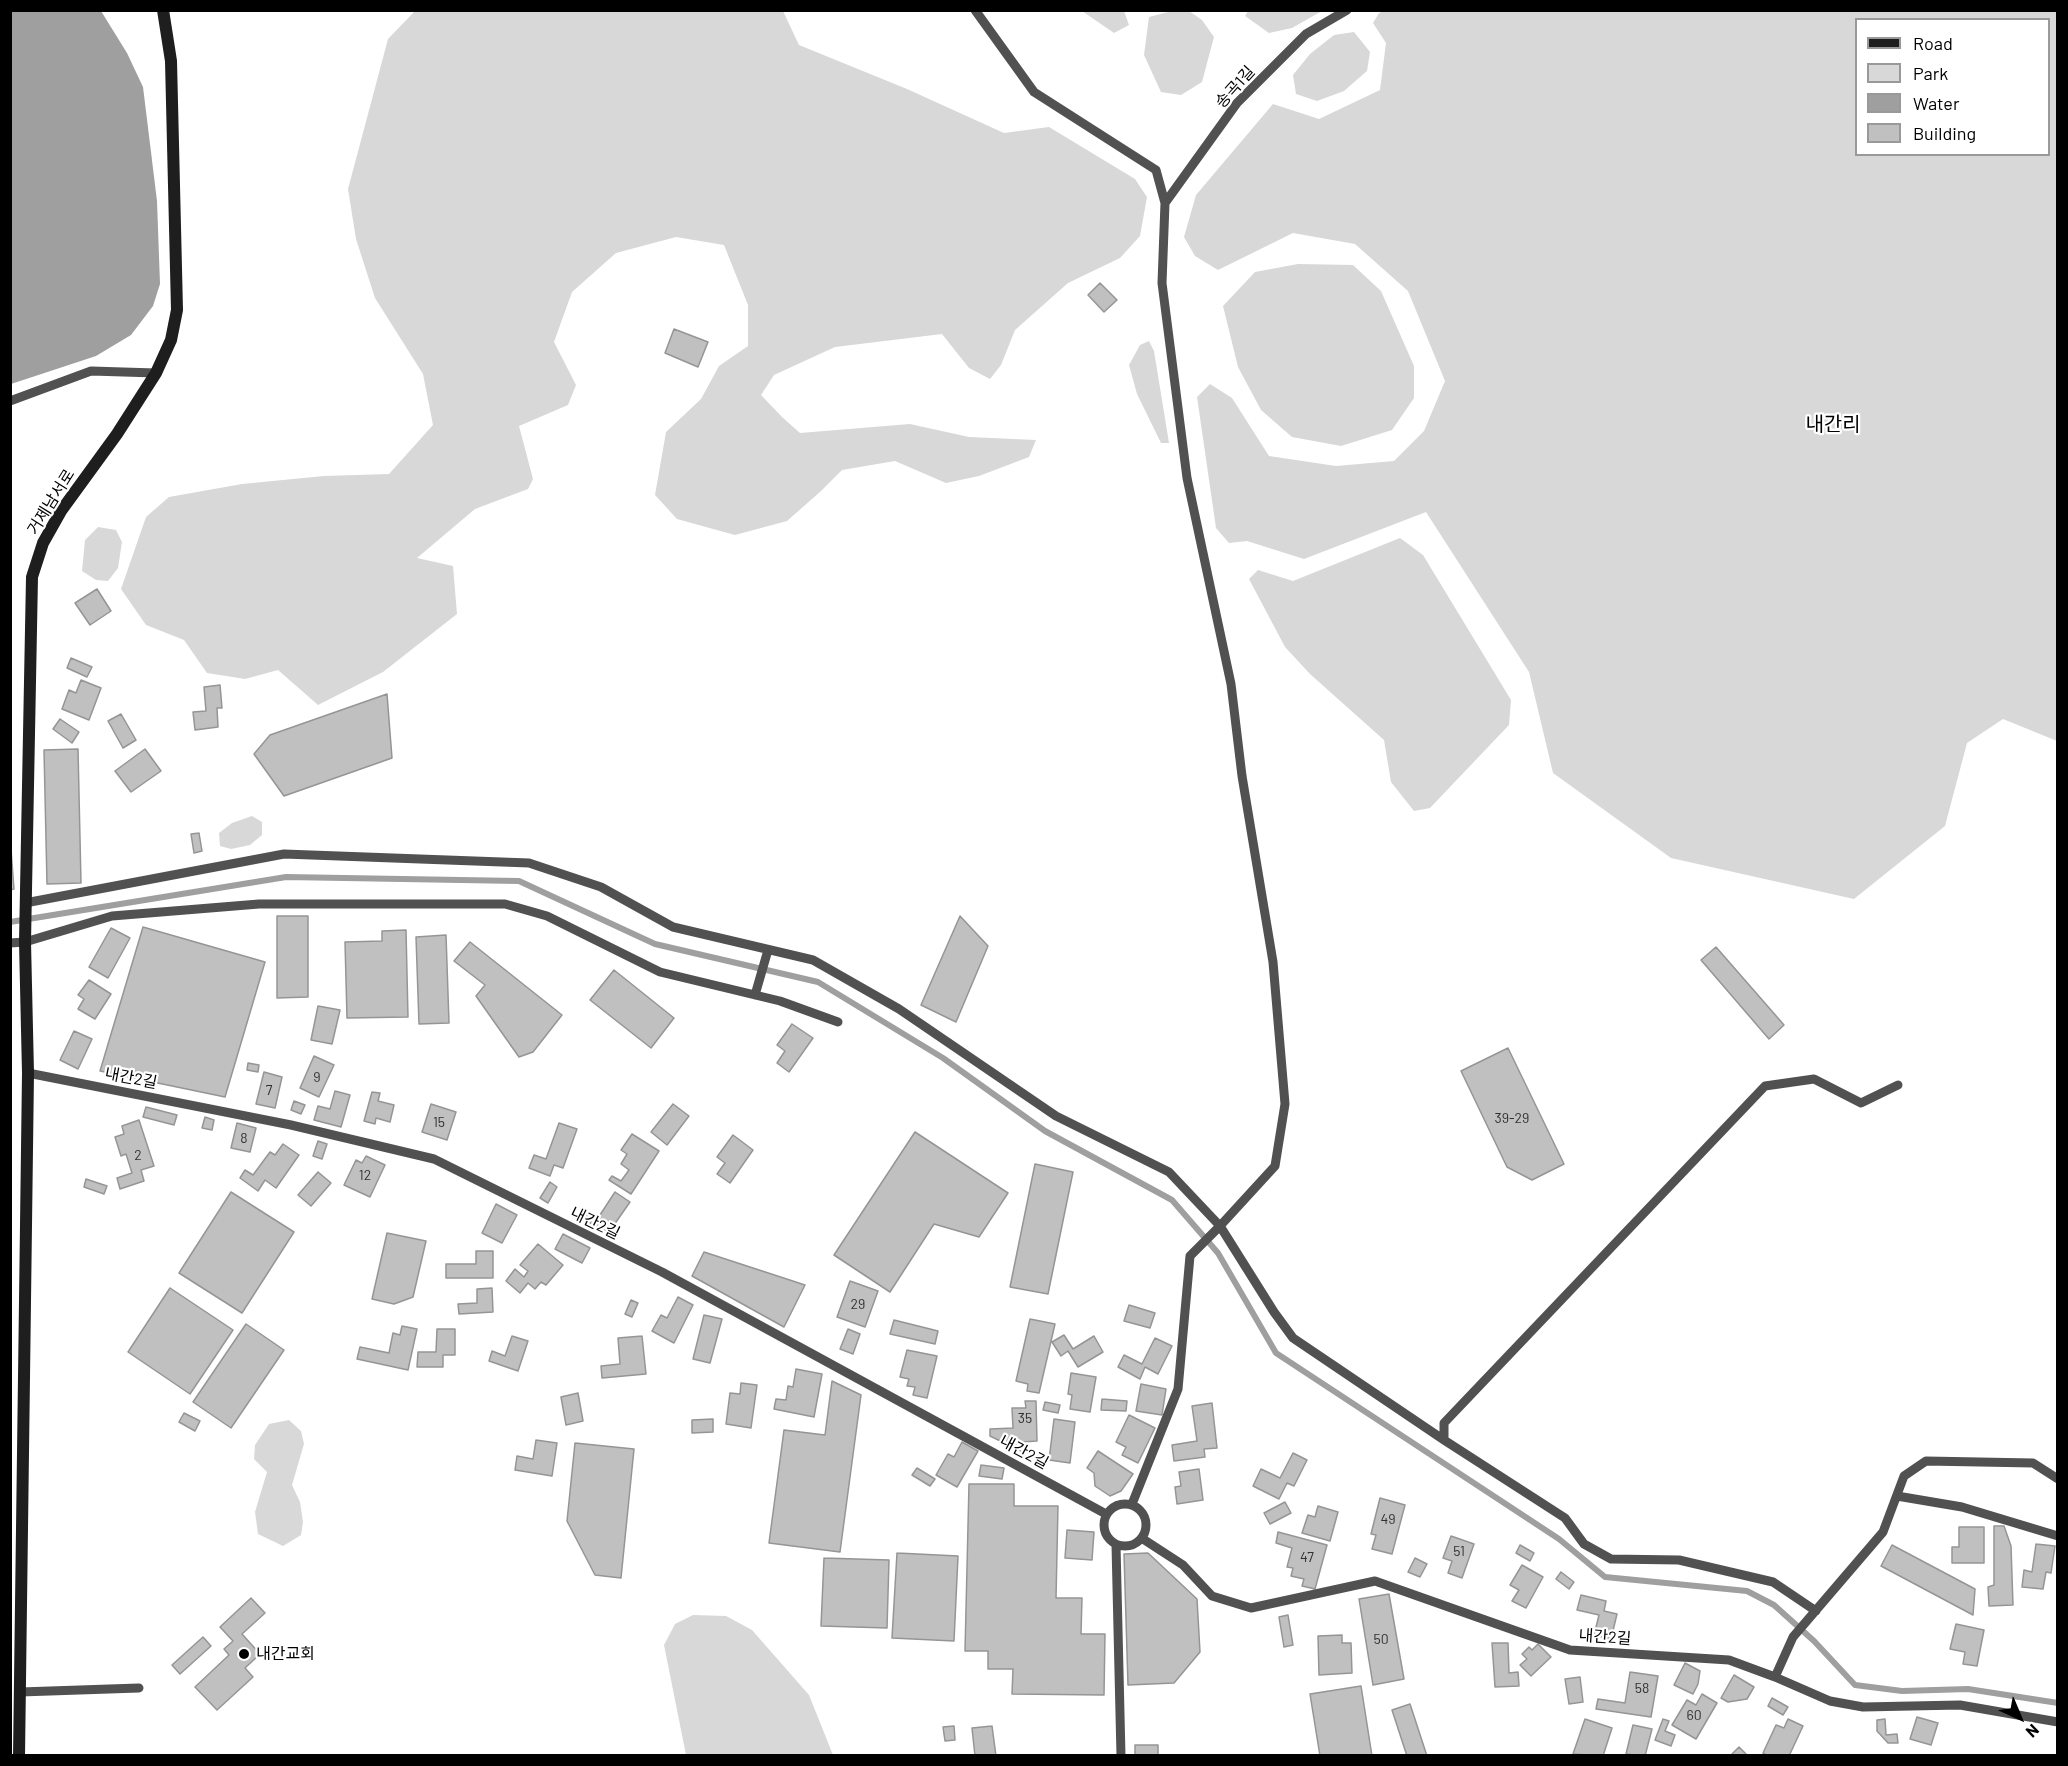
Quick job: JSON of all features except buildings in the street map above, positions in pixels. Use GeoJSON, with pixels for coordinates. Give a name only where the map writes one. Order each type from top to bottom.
{"type":"FeatureCollection","features":[{"type":"Feature","properties":{"kind":"main road","name":"거제남서로"},"geometry":{"type":"LineString","coordinates":[[19,1755],[28,1073],[25,942],[32,577],[43,543],[61,511],[117,434],[156,373],[171,340],[177,310],[171,61],[163,10]]}},
{"type":"Feature","properties":{"kind":"lane"},"geometry":{"type":"LineString","coordinates":[[975,10],[1034,92],[1156,171],[1165,203],[1162,283],[1187,478],[1231,684],[1242,776],[1273,962],[1285,1104],[1275,1166],[1190,1256],[1178,1389],[1132,1504]]}},
{"type":"Feature","properties":{"kind":"lane","name":"송곡1길"},"geometry":{"type":"LineString","coordinates":[[1165,203],[1238,103],[1306,34],[1347,10]]}},
{"type":"Feature","properties":{"kind":"lane"},"geometry":{"type":"LineString","coordinates":[[10,401],[91,371],[156,373]]}},
{"type":"Feature","properties":{"kind":"lane"},"geometry":{"type":"LineString","coordinates":[[26,903],[284,854],[529,863],[601,887],[673,927],[813,960],[898,1009],[1056,1116],[1169,1172],[1220,1226],[1293,1338],[1565,1518],[1584,1544],[1611,1559],[1679,1560],[1773,1582],[1816,1611]]}},
{"type":"Feature","properties":{"kind":"lane"},"geometry":{"type":"LineString","coordinates":[[10,943],[25,942],[112,916],[259,903],[505,904],[547,916],[660,972],[780,1001],[838,1022]]}},
{"type":"Feature","properties":{"kind":"lane"},"geometry":{"type":"LineString","coordinates":[[755,995],[768,950]]}},
{"type":"Feature","properties":{"kind":"lane","name":"내간2길"},"geometry":{"type":"LineString","coordinates":[[28,1073],[291,1125],[434,1159],[662,1272],[1106,1514]]}},
{"type":"Feature","properties":{"kind":"lane"},"geometry":{"type":"LineString","coordinates":[[1444,1440],[1444,1423],[1765,1086],[1814,1079],[1860,1103],[1898,1085]]}},
{"type":"Feature","properties":{"kind":"lane"},"geometry":{"type":"LineString","coordinates":[[1775,1677],[1793,1637],[1883,1532],[1904,1476],[1926,1461],[2033,1462],[2058,1479]]}},
{"type":"Feature","properties":{"kind":"lane"},"geometry":{"type":"LineString","coordinates":[[1897,1496],[1962,1507],[2058,1536]]}},
{"type":"Feature","properties":{"kind":"lane"},"geometry":{"type":"LineString","coordinates":[[1132,1504],[1145,1516],[1147,1531],[1143,1539],[1130,1546],[1116,1545],[1105,1531],[1106,1514],[1117,1506],[1132,1504]]}},
{"type":"Feature","properties":{"kind":"lane","name":"내간2길"},"geometry":{"type":"LineString","coordinates":[[1143,1539],[1183,1565],[1212,1596],[1251,1608],[1375,1581],[1570,1650],[1729,1660],[1830,1701],[1863,1707],[1960,1705],[2058,1722]]}},
{"type":"Feature","properties":{"kind":"lane"},"geometry":{"type":"LineString","coordinates":[[1116,1545],[1121,1755]]}},
{"type":"Feature","properties":{"kind":"lane"},"geometry":{"type":"LineString","coordinates":[[20,1692],[139,1688]]}},
{"type":"Feature","properties":{"kind":"green space"},"geometry":{"type":"Polygon","coordinates":[[[1248,10],[1322,11],[1292,28],[1269,33],[1245,16],[1248,10]]]}},
{"type":"Feature","properties":{"kind":"green space"},"geometry":{"type":"Polygon","coordinates":[[[415,11],[783,11],[799,45],[907,89],[1004,133],[1049,127],[1135,179],[1147,197],[1140,236],[1120,258],[1068,283],[1015,330],[1001,365],[990,379],[969,368],[942,334],[835,347],[774,375],[761,395],[800,433],[910,424],[969,437],[1036,440],[1029,457],[979,476],[946,483],[895,461],[842,470],[787,521],[735,535],[677,519],[655,495],[666,432],[701,399],[719,366],[748,346],[748,305],[724,245],[676,237],[616,253],[572,292],[554,342],[576,385],[568,405],[519,426],[533,479],[528,489],[475,509],[417,558],[453,566],[457,614],[383,672],[318,705],[278,670],[245,679],[207,673],[184,640],[146,625],[121,589],[146,517],[169,497],[242,484],[324,476],[389,474],[433,425],[423,374],[375,298],[356,239],[348,189],[388,39],[415,11]]]}},
{"type":"Feature","properties":{"kind":"green space"},"geometry":{"type":"Polygon","coordinates":[[[1082,11],[1124,11],[1129,25],[1114,33],[1082,11]]]}},
{"type":"Feature","properties":{"kind":"green space"},"geometry":{"type":"Polygon","coordinates":[[[1172,11],[1189,11],[1202,20],[1214,37],[1202,82],[1181,95],[1161,92],[1144,55],[1149,17],[1172,11]]]}},
{"type":"Feature","properties":{"kind":"green space"},"geometry":{"type":"Polygon","coordinates":[[[1384,11],[2057,11],[2057,741],[2003,719],[1967,743],[1945,826],[1854,899],[1671,858],[1553,773],[1529,672],[1426,512],[1304,559],[1247,541],[1229,543],[1216,528],[1197,397],[1210,384],[1232,398],[1269,456],[1336,466],[1394,461],[1424,431],[1445,381],[1408,291],[1355,244],[1293,233],[1218,270],[1195,256],[1184,237],[1196,195],[1273,104],[1319,119],[1380,90],[1386,43],[1373,23],[1379,13],[1384,11]]]}},
{"type":"Feature","properties":{"kind":"green space"},"geometry":{"type":"Polygon","coordinates":[[[1354,32],[1370,52],[1367,71],[1344,91],[1317,101],[1296,94],[1293,75],[1310,54],[1334,35],[1354,32]]]}},
{"type":"Feature","properties":{"kind":"green space"},"geometry":{"type":"Polygon","coordinates":[[[1298,264],[1353,265],[1381,291],[1414,366],[1414,398],[1392,430],[1341,446],[1292,437],[1261,410],[1238,367],[1223,306],[1255,272],[1298,264]]]}},
{"type":"Feature","properties":{"kind":"green space"},"geometry":{"type":"Polygon","coordinates":[[[1149,341],[1154,351],[1169,443],[1161,443],[1137,394],[1129,365],[1140,345],[1149,341]]]}},
{"type":"Feature","properties":{"kind":"green space"},"geometry":{"type":"Polygon","coordinates":[[[98,527],[116,530],[122,542],[118,568],[108,581],[96,580],[82,571],[85,540],[98,527]]]}},
{"type":"Feature","properties":{"kind":"green space"},"geometry":{"type":"Polygon","coordinates":[[[1400,538],[1423,555],[1511,700],[1509,725],[1430,808],[1414,811],[1391,782],[1384,740],[1310,674],[1285,647],[1249,579],[1258,570],[1293,581],[1400,538]]]}},
{"type":"Feature","properties":{"kind":"green space"},"geometry":{"type":"Polygon","coordinates":[[[252,816],[262,822],[262,835],[250,845],[231,849],[220,846],[219,833],[232,823],[252,816]]]}},
{"type":"Feature","properties":{"kind":"green space"},"geometry":{"type":"Polygon","coordinates":[[[289,1420],[301,1431],[304,1444],[292,1485],[300,1502],[303,1522],[301,1535],[283,1546],[258,1534],[255,1512],[267,1472],[254,1459],[255,1445],[269,1424],[289,1420]]]}},
{"type":"Feature","properties":{"kind":"green space"},"geometry":{"type":"Polygon","coordinates":[[[693,1615],[726,1616],[752,1630],[809,1695],[833,1755],[686,1755],[664,1645],[675,1624],[693,1615]]]}},
{"type":"Feature","properties":{"kind":"water"},"geometry":{"type":"Polygon","coordinates":[[[11,10],[101,11],[127,53],[143,87],[157,201],[160,284],[153,306],[131,335],[96,356],[11,384],[11,10]]]}},
{"type":"Feature","properties":{"kind":"waterway"},"geometry":{"type":"LineString","coordinates":[[10,922],[286,877],[519,881],[655,944],[818,982],[943,1058],[1045,1131],[1172,1200],[1218,1253],[1276,1353],[1559,1539],[1605,1577],[1747,1591],[1774,1605],[1814,1641],[1855,1685],[1902,1691],[1968,1689],[2058,1703]]}},
{"type":"Feature","properties":{"kind":"place","name":"내간교회"},"geometry":{"type":"Point","coordinates":[244,1654]}},
{"type":"Feature","properties":{"kind":"district","name":"내간리"},"geometry":{"type":"Point","coordinates":[1833,424]}}]}
